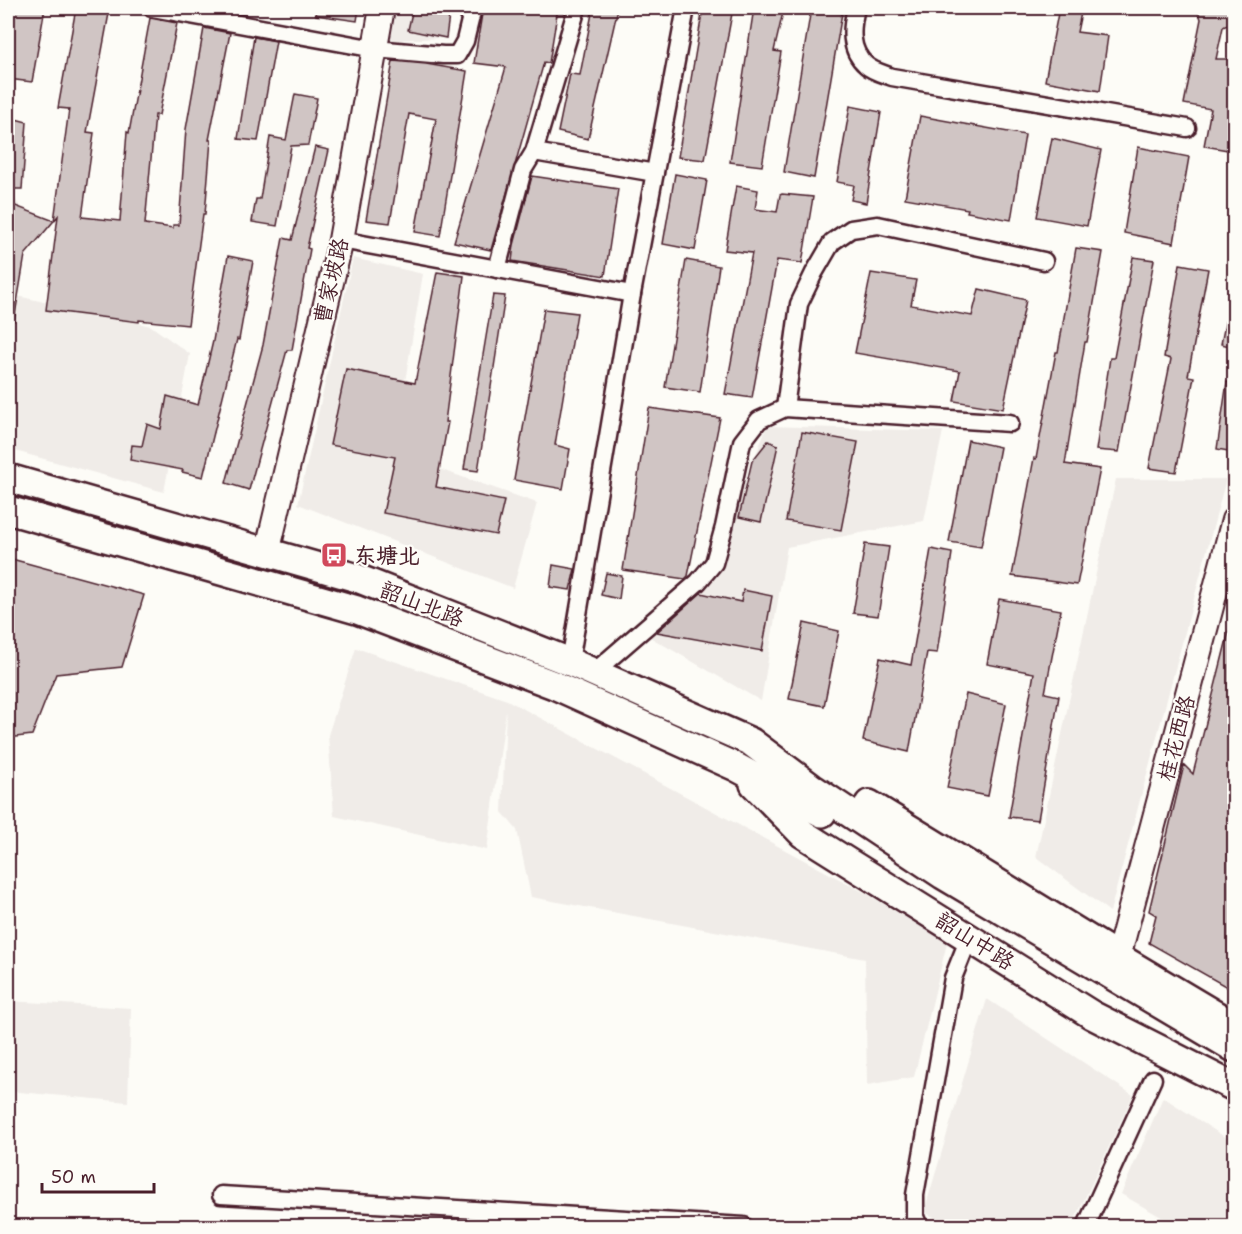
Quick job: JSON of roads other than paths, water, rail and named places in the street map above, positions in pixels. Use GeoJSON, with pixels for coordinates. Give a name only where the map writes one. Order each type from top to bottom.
{"type":"FeatureCollection","features":[{"type":"Feature","properties":{"kind":"main road","name":"韶山北路"},"geometry":{"type":"LineString","coordinates":[[8,478],[357,578],[581,667],[751,742],[807,794]]}},
{"type":"Feature","properties":{"kind":"main road","name":"韶山北路"},"geometry":{"type":"LineString","coordinates":[[8,510],[357,610],[554,685],[736,766],[807,794]]}},
{"type":"Feature","properties":{"kind":"main road"},"geometry":{"type":"LineString","coordinates":[[751,742],[792,758],[828,779],[1234,1026]]}},
{"type":"Feature","properties":{"kind":"main road","name":"韶山中路"},"geometry":{"type":"LineString","coordinates":[[736,766],[803,834],[1092,1015],[1234,1087]]}},
{"type":"Feature","properties":{"kind":"main road","name":"韶山中路"},"geometry":{"type":"LineString","coordinates":[[807,794],[1234,1048]]}},
{"type":"Feature","properties":{"kind":"main road","name":"韶山中路"},"geometry":{"type":"LineString","coordinates":[[807,794],[938,884],[1234,1060]]}},
{"type":"Feature","properties":{"kind":"street"},"geometry":{"type":"LineString","coordinates":[[152,8],[375,49],[443,56],[457,55],[465,41],[473,8]]}},
{"type":"Feature","properties":{"kind":"street","name":"曹家坡路"},"geometry":{"type":"LineString","coordinates":[[267,552],[341,240],[382,8]]}},
{"type":"Feature","properties":{"kind":"street"},"geometry":{"type":"LineString","coordinates":[[497,269],[523,170],[534,152],[577,8]]}},
{"type":"Feature","properties":{"kind":"street"},"geometry":{"type":"LineString","coordinates":[[581,667],[632,294],[686,8]]}},
{"type":"Feature","properties":{"kind":"street"},"geometry":{"type":"LineString","coordinates":[[856,8],[852,25],[854,50],[867,66],[892,77],[1187,128]]}},
{"type":"Feature","properties":{"kind":"street"},"geometry":{"type":"LineString","coordinates":[[534,152],[655,173]]}},
{"type":"Feature","properties":{"kind":"street"},"geometry":{"type":"LineString","coordinates":[[785,408],[799,304],[832,242],[851,229],[878,225],[1044,261]]}},
{"type":"Feature","properties":{"kind":"street"},"geometry":{"type":"LineString","coordinates":[[341,240],[632,294]]}},
{"type":"Feature","properties":{"kind":"street"},"geometry":{"type":"LineString","coordinates":[[581,667],[698,582],[714,563],[742,442],[759,420],[785,408],[1010,423]]}},
{"type":"Feature","properties":{"kind":"street","name":"桂花西路"},"geometry":{"type":"LineString","coordinates":[[1118,957],[1234,520]]}},
{"type":"Feature","properties":{"kind":"street"},"geometry":{"type":"LineString","coordinates":[[919,1227],[915,1217],[915,1195],[953,978],[969,938]]}},
{"type":"Feature","properties":{"kind":"street"},"geometry":{"type":"LineString","coordinates":[[1086,1227],[1153,1079]]}},
{"type":"Feature","properties":{"kind":"street"},"geometry":{"type":"LineString","coordinates":[[221,1195],[744,1227]]}},
{"type":"Feature","properties":{"kind":"place","name":"东塘北"},"geometry":{"type":"Point","coordinates":[334,555]}}]}
